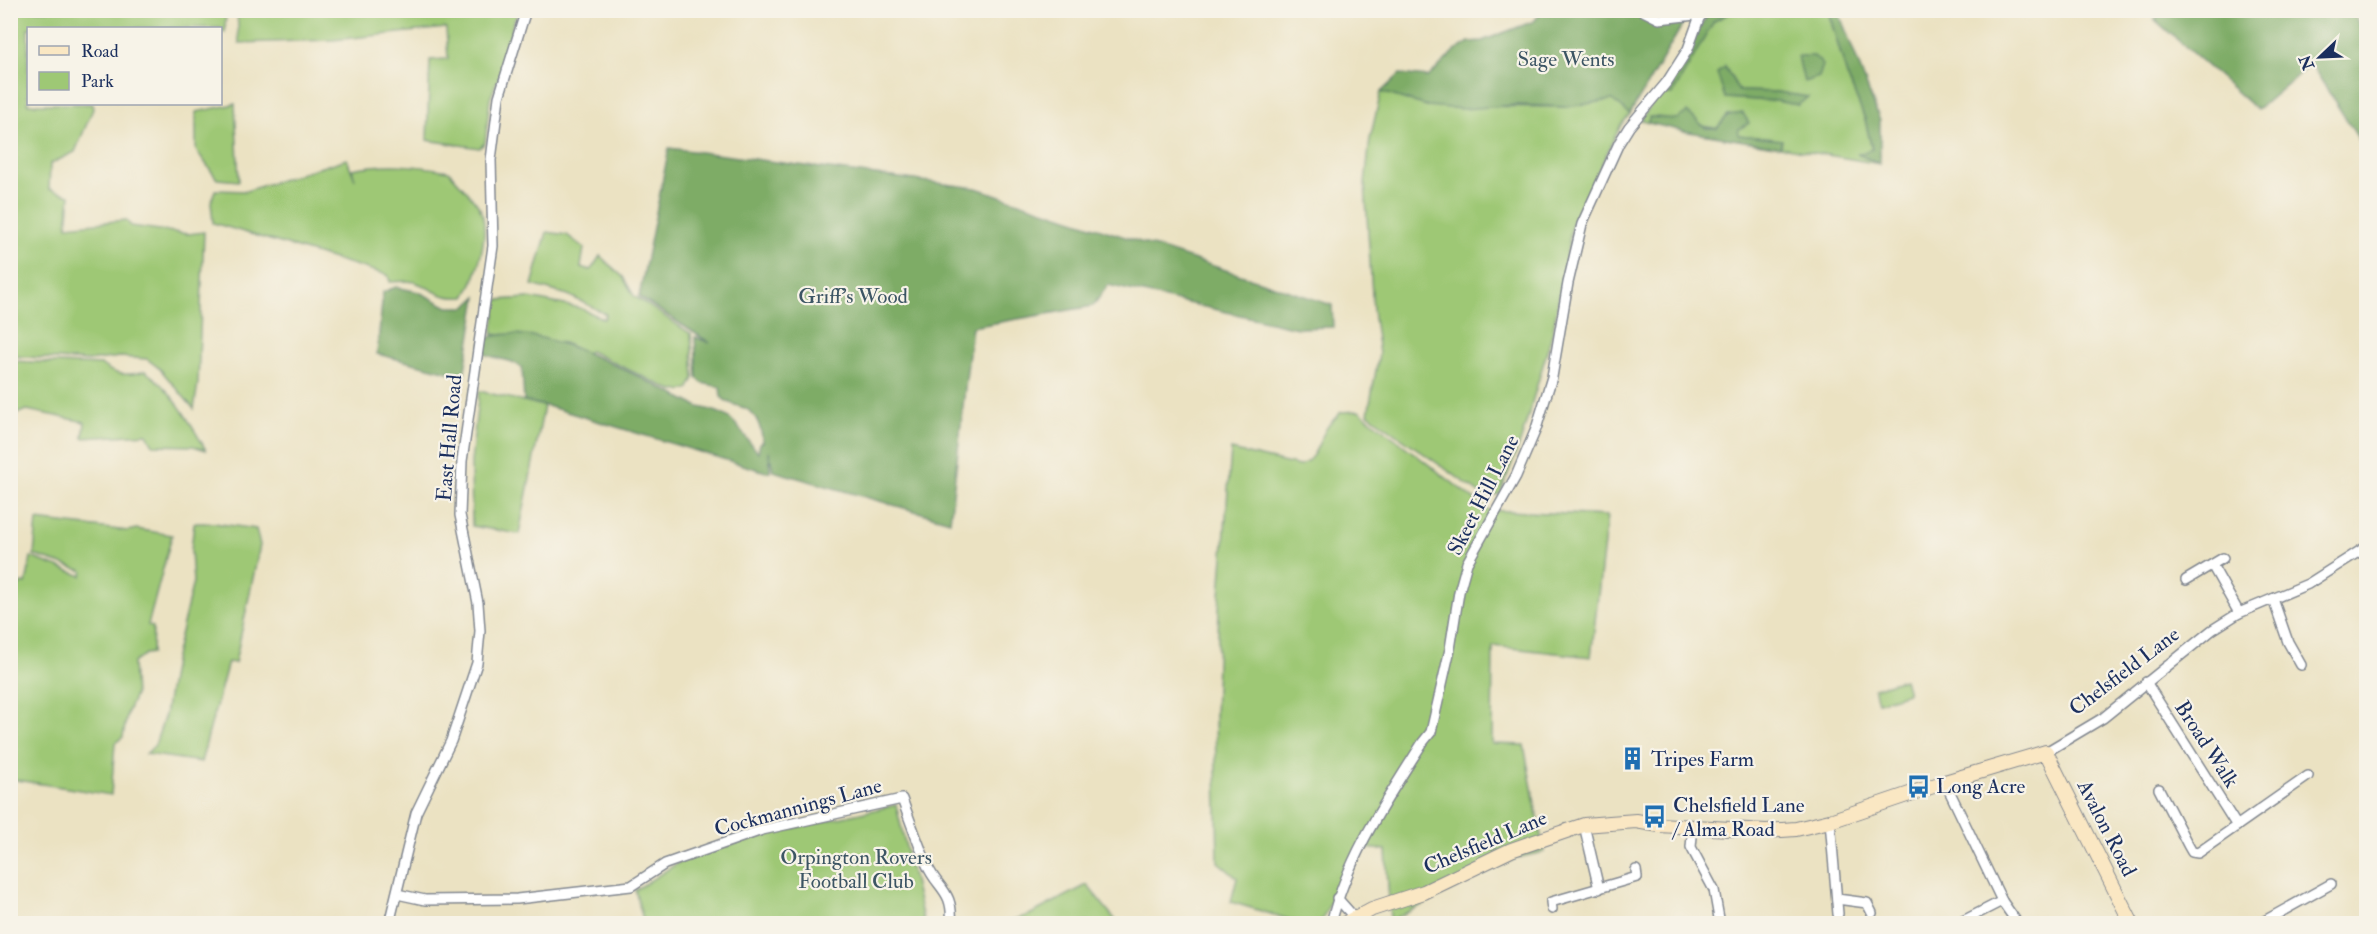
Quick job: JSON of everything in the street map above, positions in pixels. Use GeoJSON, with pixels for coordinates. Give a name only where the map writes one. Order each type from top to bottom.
{"type":"FeatureCollection","features":[{"type":"Feature","properties":{"kind":"street","name":"East Hall Road"},"geometry":{"type":"LineString","coordinates":[[389,924],[416,813],[452,741],[477,663],[480,631],[478,603],[460,515],[462,460],[493,246],[491,160],[499,97],[526,10]]}},
{"type":"Feature","properties":{"kind":"street"},"geometry":{"type":"LineString","coordinates":[[1641,10],[1659,19],[1702,13]]}},
{"type":"Feature","properties":{"kind":"street","name":"Skeet Hill Lane"},"geometry":{"type":"LineString","coordinates":[[1331,924],[1337,898],[1370,828],[1431,732],[1467,563],[1516,476],[1536,429],[1552,377],[1576,245],[1590,204],[1629,127],[1667,82],[1688,49],[1702,13]]}},
{"type":"Feature","properties":{"kind":"street","name":"Chelsfield Lane"},"geometry":{"type":"LineString","coordinates":[[1349,920],[1424,892],[1511,850],[1584,825],[1636,821],[1767,831],[1796,830],[2046,752],[2103,718],[2212,630],[2239,613],[2308,584],[2367,547]]}},
{"type":"Feature","properties":{"kind":"street"},"geometry":{"type":"LineString","coordinates":[[2186,580],[2223,558]]}},
{"type":"Feature","properties":{"kind":"street"},"geometry":{"type":"LineString","coordinates":[[2212,565],[2239,613]]}},
{"type":"Feature","properties":{"kind":"street"},"geometry":{"type":"LineString","coordinates":[[2273,599],[2288,642],[2301,665]]}},
{"type":"Feature","properties":{"kind":"street","name":"Broad Walk"},"geometry":{"type":"LineString","coordinates":[[2145,682],[2237,826]]}},
{"type":"Feature","properties":{"kind":"street","name":"Avalon Road"},"geometry":{"type":"LineString","coordinates":[[2046,752],[2132,924]]}},
{"type":"Feature","properties":{"kind":"street"},"geometry":{"type":"LineString","coordinates":[[2159,789],[2192,852],[2198,853],[2308,776]]}},
{"type":"Feature","properties":{"kind":"street"},"geometry":{"type":"LineString","coordinates":[[1945,782],[2002,901],[2018,924]]}},
{"type":"Feature","properties":{"kind":"street","name":"Cockmannings Lane"},"geometry":{"type":"LineString","coordinates":[[397,894],[425,900],[517,899],[631,886],[665,864],[762,831],[902,799],[928,868],[947,893],[952,915],[951,924]]}},
{"type":"Feature","properties":{"kind":"street"},"geometry":{"type":"LineString","coordinates":[[1830,821],[1838,914]]}},
{"type":"Feature","properties":{"kind":"street"},"geometry":{"type":"LineString","coordinates":[[1584,825],[1599,889]]}},
{"type":"Feature","properties":{"kind":"street"},"geometry":{"type":"LineString","coordinates":[[1693,826],[1691,847],[1693,854],[1707,874],[1720,924]]}},
{"type":"Feature","properties":{"kind":"street"},"geometry":{"type":"LineString","coordinates":[[1552,909],[1551,902],[1637,877],[1636,870]]}},
{"type":"Feature","properties":{"kind":"street"},"geometry":{"type":"LineString","coordinates":[[2259,924],[2331,884]]}},
{"type":"Feature","properties":{"kind":"street"},"geometry":{"type":"LineString","coordinates":[[1337,898],[1349,920]]}},
{"type":"Feature","properties":{"kind":"street"},"geometry":{"type":"LineString","coordinates":[[1837,900],[1867,903],[1872,914]]}},
{"type":"Feature","properties":{"kind":"street"},"geometry":{"type":"LineString","coordinates":[[1957,924],[2002,901]]}},
{"type":"Feature","properties":{"kind":"green space"},"geometry":{"type":"Polygon","coordinates":[[[11,10],[226,11],[225,32],[222,32],[222,27],[27,27],[27,105],[92,105],[93,109],[75,152],[50,164],[49,189],[70,195],[67,226],[126,220],[131,226],[188,234],[204,232],[198,383],[194,409],[160,369],[147,359],[120,357],[88,361],[11,356],[11,10]]]}},
{"type":"Feature","properties":{"kind":"green space"},"geometry":{"type":"Polygon","coordinates":[[[237,10],[519,11],[513,23],[501,71],[490,99],[485,143],[479,148],[427,140],[430,60],[448,59],[446,28],[333,40],[239,43],[237,10]]]}},
{"type":"Feature","properties":{"kind":"green space"},"geometry":{"type":"Polygon","coordinates":[[[2183,10],[2352,11],[2366,38],[2366,146],[2361,143],[2311,64],[2257,110],[2154,19],[2183,10]]]}},
{"type":"Feature","properties":{"kind":"green space","name":"Sage Wents"},"geometry":{"type":"Polygon","coordinates":[[[1543,11],[1657,11],[1683,24],[1630,114],[1612,100],[1567,107],[1516,105],[1463,109],[1427,106],[1381,92],[1400,74],[1428,77],[1455,51],[1469,42],[1482,41],[1534,21],[1543,11]]]}},
{"type":"Feature","properties":{"kind":"green space"},"geometry":{"type":"Polygon","coordinates":[[[1716,11],[1734,11],[1714,21],[1672,95],[1659,93],[1708,14],[1716,11]]]}},
{"type":"Feature","properties":{"kind":"green space"},"geometry":{"type":"Polygon","coordinates":[[[1734,11],[1828,11],[1847,75],[1865,119],[1872,150],[1859,155],[1880,164],[1780,147],[1782,141],[1738,135],[1738,129],[1728,115],[1717,128],[1659,117],[1650,117],[1648,123],[1641,120],[1659,93],[1672,94],[1714,21],[1734,11]],[[1725,67],[1725,98],[1776,101],[1798,105],[1807,97],[1777,92],[1739,91],[1725,67]]]}},
{"type":"Feature","properties":{"kind":"green space"},"geometry":{"type":"Polygon","coordinates":[[[1828,11],[1834,11],[1841,18],[1880,121],[1880,164],[1858,154],[1872,149],[1865,119],[1847,75],[1828,11]]]}},
{"type":"Feature","properties":{"kind":"green space"},"geometry":{"type":"Polygon","coordinates":[[[1798,56],[1814,56],[1823,65],[1819,77],[1804,82],[1798,56]]]}},
{"type":"Feature","properties":{"kind":"green space"},"geometry":{"type":"Polygon","coordinates":[[[1725,67],[1739,91],[1777,92],[1808,97],[1798,105],[1776,101],[1725,98],[1717,73],[1725,67]]]}},
{"type":"Feature","properties":{"kind":"green space"},"geometry":{"type":"Polygon","coordinates":[[[1381,92],[1427,106],[1567,107],[1612,99],[1630,114],[1621,125],[1572,224],[1553,331],[1521,440],[1500,494],[1485,497],[1368,414],[1379,354],[1373,310],[1365,184],[1370,139],[1381,92]]]}},
{"type":"Feature","properties":{"kind":"green space"},"geometry":{"type":"Polygon","coordinates":[[[235,104],[239,181],[217,179],[196,150],[196,112],[235,104]]]}},
{"type":"Feature","properties":{"kind":"green space"},"geometry":{"type":"Polygon","coordinates":[[[1687,112],[1706,128],[1717,128],[1728,115],[1743,113],[1749,123],[1739,129],[1738,135],[1782,140],[1780,147],[1648,123],[1649,117],[1677,119],[1687,112]]]}},
{"type":"Feature","properties":{"kind":"green space","name":"Griff's Wood"},"geometry":{"type":"Polygon","coordinates":[[[669,148],[976,188],[1332,305],[1333,327],[1297,328],[1108,285],[1093,306],[972,327],[950,521],[773,471],[769,451],[770,471],[766,472],[524,401],[522,368],[513,362],[480,351],[482,341],[503,334],[530,336],[591,354],[699,407],[729,418],[758,452],[760,443],[763,442],[757,420],[752,413],[721,397],[720,387],[702,383],[697,378],[695,337],[710,343],[639,297],[669,148]]]}},
{"type":"Feature","properties":{"kind":"green space"},"geometry":{"type":"Polygon","coordinates":[[[347,159],[355,180],[352,169],[389,165],[424,167],[449,171],[468,193],[479,207],[484,227],[478,266],[465,297],[449,297],[412,281],[390,282],[388,275],[213,223],[211,202],[215,190],[246,191],[347,159]]]}},
{"type":"Feature","properties":{"kind":"green space"},"geometry":{"type":"Polygon","coordinates":[[[547,232],[567,235],[584,248],[581,267],[591,270],[600,256],[623,277],[634,296],[691,334],[694,378],[688,390],[673,391],[590,351],[586,353],[564,343],[492,334],[497,300],[529,298],[580,308],[604,319],[606,314],[568,295],[532,285],[547,232]]]}},
{"type":"Feature","properties":{"kind":"green space"},"geometry":{"type":"Polygon","coordinates":[[[396,287],[419,292],[448,307],[466,307],[477,297],[464,376],[377,354],[383,292],[396,287]]]}},
{"type":"Feature","properties":{"kind":"green space"},"geometry":{"type":"Polygon","coordinates":[[[11,361],[102,365],[122,374],[145,371],[172,397],[187,417],[206,450],[193,446],[153,445],[147,434],[83,438],[85,422],[27,410],[11,416],[11,361]]]}},
{"type":"Feature","properties":{"kind":"green space"},"geometry":{"type":"Polygon","coordinates":[[[479,391],[544,406],[519,534],[472,526],[471,462],[479,391]]]}},
{"type":"Feature","properties":{"kind":"green space"},"geometry":{"type":"Polygon","coordinates":[[[1359,411],[1488,510],[1607,516],[1591,657],[1493,646],[1492,744],[1524,745],[1544,852],[1516,858],[1390,921],[1386,850],[1365,848],[1356,850],[1320,924],[1301,923],[1231,902],[1237,878],[1218,862],[1215,716],[1219,609],[1231,450],[1299,466],[1313,456],[1326,428],[1341,412],[1359,411]]]}},
{"type":"Feature","properties":{"kind":"green space"},"geometry":{"type":"Polygon","coordinates":[[[37,520],[128,531],[136,529],[172,535],[148,625],[153,627],[152,653],[145,654],[133,663],[135,695],[127,714],[123,737],[115,743],[111,795],[11,779],[11,585],[18,588],[21,583],[26,584],[31,557],[82,576],[83,571],[34,555],[37,520]]]}},
{"type":"Feature","properties":{"kind":"green space"},"geometry":{"type":"Polygon","coordinates":[[[194,523],[214,523],[256,529],[260,545],[235,663],[228,662],[201,762],[146,754],[155,745],[165,715],[174,661],[193,582],[191,550],[194,523]]]}},
{"type":"Feature","properties":{"kind":"green space"},"geometry":{"type":"Polygon","coordinates":[[[1904,679],[1908,693],[1878,702],[1874,688],[1904,679]]]}},
{"type":"Feature","properties":{"kind":"green space","name":"Orpington Rovers Football Club"},"geometry":{"type":"Polygon","coordinates":[[[896,805],[924,923],[644,923],[635,890],[684,859],[759,836],[896,805]]]}},
{"type":"Feature","properties":{"kind":"green space"},"geometry":{"type":"Polygon","coordinates":[[[1087,885],[1118,923],[1003,923],[1029,915],[1087,885]]]}},
{"type":"Feature","properties":{"kind":"place","name":"Tripes Farm"},"geometry":{"type":"Point","coordinates":[1633,759]}},
{"type":"Feature","properties":{"kind":"place","name":"Long Acre"},"geometry":{"type":"Point","coordinates":[1918,786]}},
{"type":"Feature","properties":{"kind":"place","name":"Chelsfield Lane / Alma Road"},"geometry":{"type":"Point","coordinates":[1655,817]}}]}
